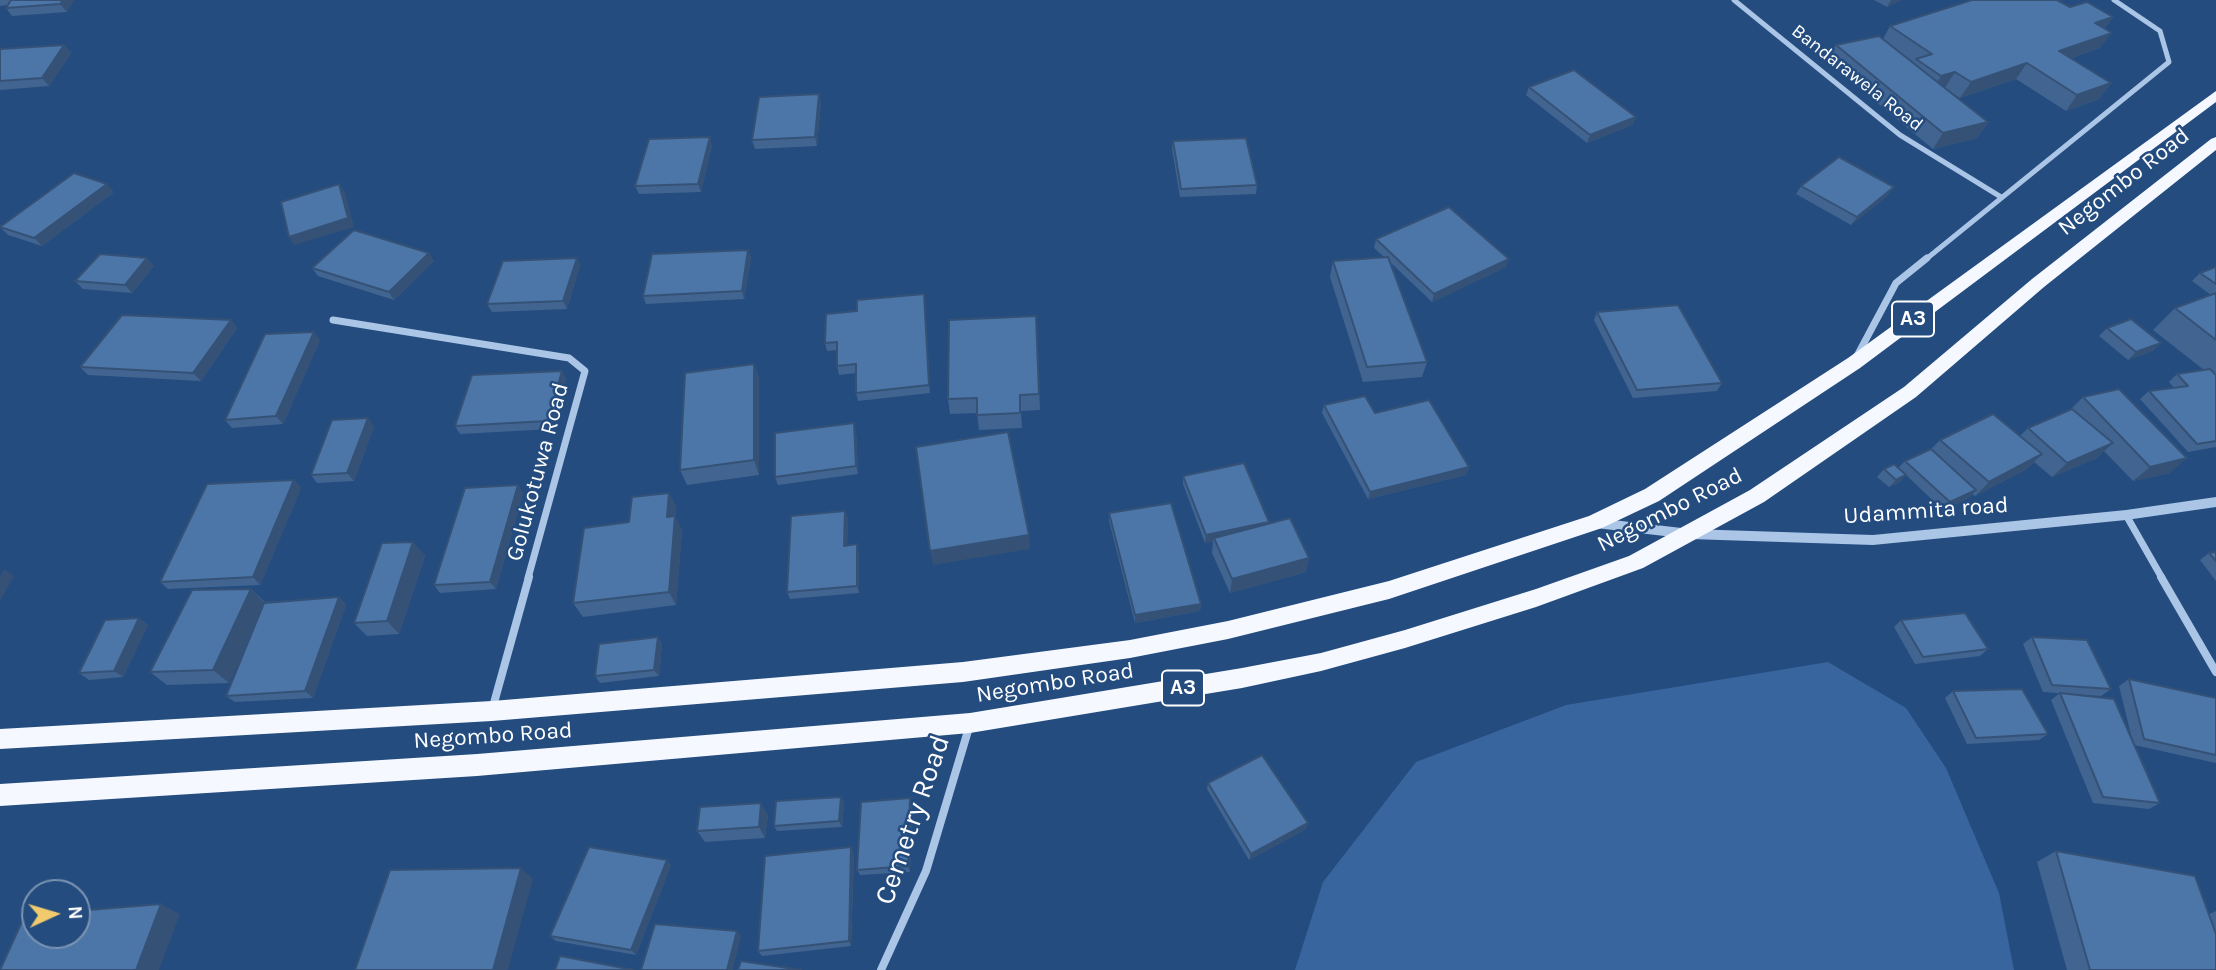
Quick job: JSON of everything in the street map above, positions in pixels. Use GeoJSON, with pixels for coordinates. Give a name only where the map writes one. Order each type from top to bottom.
{"type":"FeatureCollection","features":[{"type":"Feature","properties":{"kind":"highway","name":"Negombo Road"},"geometry":{"type":"LineString","coordinates":[[0,739],[492,711],[963,672],[1130,649],[1279,619],[1389,590],[1595,522],[1652,495],[1854,363],[2216,95]]}},
{"type":"Feature","properties":{"kind":"highway","name":"Negombo Road"},"geometry":{"type":"LineString","coordinates":[[0,795],[477,765],[970,723],[1321,662],[1441,629],[1636,562],[1757,496],[1910,392],[2038,284],[2216,142]]}},
{"type":"Feature","properties":{"kind":"street","name":"Bandarawela Road"},"geometry":{"type":"LineString","coordinates":[[1734,0],[1900,135],[2001,198]]}},
{"type":"Feature","properties":{"kind":"street"},"geometry":{"type":"LineString","coordinates":[[1854,363],[1896,283],[2169,62],[2160,31],[2114,0]]}},
{"type":"Feature","properties":{"kind":"street","name":"Golukotuwa Road"},"geometry":{"type":"LineString","coordinates":[[333,320],[569,358],[585,371],[492,711]]}},
{"type":"Feature","properties":{"kind":"street","name":"Udammita road"},"geometry":{"type":"LineString","coordinates":[[1595,522],[1690,534],[1873,540],[2126,515],[2216,502]]}},
{"type":"Feature","properties":{"kind":"street"},"geometry":{"type":"LineString","coordinates":[[2126,515],[2216,672]]}},
{"type":"Feature","properties":{"kind":"street","name":"Cemetry Road"},"geometry":{"type":"LineString","coordinates":[[881,970],[926,871],[970,723]]}},
{"type":"Feature","properties":{"kind":"shaded area"},"geometry":{"type":"Polygon","coordinates":[[[1828,662],[1906,708],[1946,768],[1999,893],[2014,970],[1295,970],[1323,882],[1416,762],[1566,705],[1828,662]]]}},
{"type":"Feature","properties":{"kind":"building"},"geometry":{"type":"Polygon","coordinates":[[[11,0],[63,0],[60,4],[6,8],[11,0]]]}},
{"type":"Feature","properties":{"kind":"building"},"geometry":{"type":"Polygon","coordinates":[[[1972,0],[2057,0],[2070,7],[2087,2],[2113,17],[2095,23],[2112,33],[2059,51],[2111,83],[2077,95],[2027,63],[1971,82],[1955,72],[1941,76],[1916,59],[1932,54],[1890,26],[1972,0]]]}},
{"type":"Feature","properties":{"kind":"building"},"geometry":{"type":"Polygon","coordinates":[[[1879,36],[1988,122],[1943,133],[1836,45],[1879,36]]]}},
{"type":"Feature","properties":{"kind":"building"},"geometry":{"type":"Polygon","coordinates":[[[64,45],[42,78],[0,81],[0,49],[64,45]]]}},
{"type":"Feature","properties":{"kind":"building"},"geometry":{"type":"Polygon","coordinates":[[[1574,70],[1636,117],[1590,135],[1529,87],[1574,70]]]}},
{"type":"Feature","properties":{"kind":"building"},"geometry":{"type":"Polygon","coordinates":[[[819,94],[815,137],[752,140],[759,97],[819,94]]]}},
{"type":"Feature","properties":{"kind":"building"},"geometry":{"type":"Polygon","coordinates":[[[710,137],[698,184],[635,186],[649,139],[710,137]]]}},
{"type":"Feature","properties":{"kind":"building"},"geometry":{"type":"Polygon","coordinates":[[[1246,138],[1257,185],[1181,189],[1173,141],[1246,138]]]}},
{"type":"Feature","properties":{"kind":"building"},"geometry":{"type":"Polygon","coordinates":[[[1839,157],[1894,187],[1857,217],[1801,186],[1839,157]]]}},
{"type":"Feature","properties":{"kind":"building"},"geometry":{"type":"Polygon","coordinates":[[[74,173],[107,184],[34,238],[0,227],[74,173]]]}},
{"type":"Feature","properties":{"kind":"building"},"geometry":{"type":"Polygon","coordinates":[[[339,184],[348,218],[289,237],[281,202],[339,184]]]}},
{"type":"Feature","properties":{"kind":"building"},"geometry":{"type":"Polygon","coordinates":[[[1449,207],[1509,259],[1434,294],[1376,239],[1449,207]]]}},
{"type":"Feature","properties":{"kind":"building"},"geometry":{"type":"Polygon","coordinates":[[[354,230],[429,253],[389,292],[312,268],[354,230]]]}},
{"type":"Feature","properties":{"kind":"building"},"geometry":{"type":"Polygon","coordinates":[[[748,250],[742,291],[643,296],[652,254],[748,250]]]}},
{"type":"Feature","properties":{"kind":"building"},"geometry":{"type":"Polygon","coordinates":[[[100,254],[147,258],[125,285],[75,281],[100,254]]]}},
{"type":"Feature","properties":{"kind":"building"},"geometry":{"type":"Polygon","coordinates":[[[1388,257],[1427,362],[1367,367],[1333,261],[1388,257]]]}},
{"type":"Feature","properties":{"kind":"building"},"geometry":{"type":"Polygon","coordinates":[[[577,258],[563,301],[487,304],[503,261],[577,258]]]}},
{"type":"Feature","properties":{"kind":"building"},"geometry":{"type":"Polygon","coordinates":[[[2216,267],[2216,284],[2200,273],[2216,267]]]}},
{"type":"Feature","properties":{"kind":"building"},"geometry":{"type":"Polygon","coordinates":[[[2216,293],[2216,340],[2175,308],[2216,293]]]}},
{"type":"Feature","properties":{"kind":"building"},"geometry":{"type":"Polygon","coordinates":[[[924,294],[929,385],[856,393],[856,364],[837,366],[837,342],[825,343],[826,314],[857,311],[857,300],[924,294]]]}},
{"type":"Feature","properties":{"kind":"building"},"geometry":{"type":"Polygon","coordinates":[[[1678,305],[1722,383],[1637,390],[1597,312],[1678,305]]]}},
{"type":"Feature","properties":{"kind":"building"},"geometry":{"type":"Polygon","coordinates":[[[122,315],[231,320],[193,373],[80,367],[122,315]]]}},
{"type":"Feature","properties":{"kind":"building"},"geometry":{"type":"Polygon","coordinates":[[[1036,316],[1039,394],[1020,395],[1020,413],[977,415],[977,398],[948,399],[949,320],[1036,316]]]}},
{"type":"Feature","properties":{"kind":"building"},"geometry":{"type":"Polygon","coordinates":[[[2131,319],[2161,343],[2136,352],[2107,328],[2131,319]]]}},
{"type":"Feature","properties":{"kind":"building"},"geometry":{"type":"Polygon","coordinates":[[[314,332],[276,416],[225,420],[265,334],[314,332]]]}},
{"type":"Feature","properties":{"kind":"building"},"geometry":{"type":"Polygon","coordinates":[[[754,364],[754,460],[680,470],[685,373],[754,364]]]}},
{"type":"Feature","properties":{"kind":"building"},"geometry":{"type":"Polygon","coordinates":[[[2210,369],[2216,375],[2216,441],[2197,444],[2149,391],[2188,386],[2177,374],[2210,369]]]}},
{"type":"Feature","properties":{"kind":"building"},"geometry":{"type":"Polygon","coordinates":[[[562,371],[548,421],[455,426],[472,375],[562,371]]]}},
{"type":"Feature","properties":{"kind":"building"},"geometry":{"type":"Polygon","coordinates":[[[2119,389],[2187,458],[2150,467],[2083,397],[2119,389]]]}},
{"type":"Feature","properties":{"kind":"building"},"geometry":{"type":"Polygon","coordinates":[[[1365,396],[1375,413],[1429,400],[1469,467],[1370,492],[1324,405],[1365,396]]]}},
{"type":"Feature","properties":{"kind":"building"},"geometry":{"type":"Polygon","coordinates":[[[2072,409],[2113,443],[2067,463],[2028,428],[2072,409]]]}},
{"type":"Feature","properties":{"kind":"building"},"geometry":{"type":"Polygon","coordinates":[[[1993,414],[2042,454],[1989,482],[1940,440],[1993,414]]]}},
{"type":"Feature","properties":{"kind":"building"},"geometry":{"type":"Polygon","coordinates":[[[368,418],[347,473],[311,475],[332,420],[368,418]]]}},
{"type":"Feature","properties":{"kind":"building"},"geometry":{"type":"Polygon","coordinates":[[[854,423],[856,466],[775,477],[775,433],[854,423]]]}},
{"type":"Feature","properties":{"kind":"building"},"geometry":{"type":"Polygon","coordinates":[[[1008,432],[1029,535],[930,551],[916,447],[1008,432]]]}},
{"type":"Feature","properties":{"kind":"building"},"geometry":{"type":"Polygon","coordinates":[[[1931,449],[1976,490],[1950,502],[1905,461],[1931,449]]]}},
{"type":"Feature","properties":{"kind":"building"},"geometry":{"type":"Polygon","coordinates":[[[1244,463],[1269,522],[1206,535],[1183,476],[1244,463]]]}},
{"type":"Feature","properties":{"kind":"building"},"geometry":{"type":"Polygon","coordinates":[[[1894,464],[1906,475],[1896,480],[1884,469],[1894,464]]]}},
{"type":"Feature","properties":{"kind":"building"},"geometry":{"type":"Polygon","coordinates":[[[294,480],[253,577],[160,582],[207,484],[294,480]]]}},
{"type":"Feature","properties":{"kind":"building"},"geometry":{"type":"Polygon","coordinates":[[[518,485],[490,582],[434,585],[465,488],[518,485]]]}},
{"type":"Feature","properties":{"kind":"building"},"geometry":{"type":"Polygon","coordinates":[[[669,493],[667,517],[675,516],[669,592],[573,603],[584,528],[629,522],[632,497],[669,493]]]}},
{"type":"Feature","properties":{"kind":"building"},"geometry":{"type":"Polygon","coordinates":[[[1171,503],[1201,604],[1135,615],[1109,513],[1171,503]]]}},
{"type":"Feature","properties":{"kind":"building"},"geometry":{"type":"Polygon","coordinates":[[[845,511],[844,546],[857,544],[857,586],[787,592],[791,516],[845,511]]]}},
{"type":"Feature","properties":{"kind":"building"},"geometry":{"type":"Polygon","coordinates":[[[1290,518],[1309,558],[1232,579],[1214,538],[1290,518]]]}},
{"type":"Feature","properties":{"kind":"building"},"geometry":{"type":"Polygon","coordinates":[[[413,542],[387,621],[354,623],[382,543],[413,542]]]}},
{"type":"Feature","properties":{"kind":"building"},"geometry":{"type":"Polygon","coordinates":[[[2216,552],[2216,561],[2209,553],[2216,552]]]}},
{"type":"Feature","properties":{"kind":"building"},"geometry":{"type":"Polygon","coordinates":[[[251,589],[213,670],[150,672],[192,590],[251,589]]]}},
{"type":"Feature","properties":{"kind":"building"},"geometry":{"type":"Polygon","coordinates":[[[339,597],[305,691],[226,696],[264,603],[339,597]]]}},
{"type":"Feature","properties":{"kind":"building"},"geometry":{"type":"Polygon","coordinates":[[[1965,613],[1988,649],[1923,657],[1901,620],[1965,613]]]}},
{"type":"Feature","properties":{"kind":"building"},"geometry":{"type":"Polygon","coordinates":[[[139,618],[114,671],[79,673],[105,620],[139,618]]]}},
{"type":"Feature","properties":{"kind":"building"},"geometry":{"type":"Polygon","coordinates":[[[658,637],[654,670],[595,676],[599,644],[658,637]]]}},
{"type":"Feature","properties":{"kind":"building"},"geometry":{"type":"Polygon","coordinates":[[[2032,637],[2087,640],[2111,689],[2052,685],[2032,637]]]}},
{"type":"Feature","properties":{"kind":"building"},"geometry":{"type":"Polygon","coordinates":[[[2129,679],[2216,698],[2216,755],[2144,739],[2129,679]]]}},
{"type":"Feature","properties":{"kind":"building"},"geometry":{"type":"Polygon","coordinates":[[[2022,689],[2048,734],[1976,738],[1953,691],[2022,689]]]}},
{"type":"Feature","properties":{"kind":"building"},"geometry":{"type":"Polygon","coordinates":[[[2060,693],[2114,699],[2160,803],[2103,797],[2060,693]]]}},
{"type":"Feature","properties":{"kind":"building"},"geometry":{"type":"Polygon","coordinates":[[[1262,755],[1308,823],[1251,854],[1208,783],[1262,755]]]}},
{"type":"Feature","properties":{"kind":"building"},"geometry":{"type":"Polygon","coordinates":[[[841,797],[839,821],[774,826],[776,801],[841,797]]]}},
{"type":"Feature","properties":{"kind":"building"},"geometry":{"type":"Polygon","coordinates":[[[910,798],[908,866],[857,870],[861,802],[910,798]]]}},
{"type":"Feature","properties":{"kind":"building"},"geometry":{"type":"Polygon","coordinates":[[[761,803],[759,827],[697,831],[700,807],[761,803]]]}},
{"type":"Feature","properties":{"kind":"building"},"geometry":{"type":"Polygon","coordinates":[[[589,847],[667,860],[631,950],[550,936],[589,847]]]}},
{"type":"Feature","properties":{"kind":"building"},"geometry":{"type":"Polygon","coordinates":[[[851,847],[849,941],[758,951],[765,856],[851,847]]]}},
{"type":"Feature","properties":{"kind":"building"},"geometry":{"type":"Polygon","coordinates":[[[2056,851],[2195,876],[2216,934],[2216,970],[2090,970],[2056,851]]]}},
{"type":"Feature","properties":{"kind":"building"},"geometry":{"type":"Polygon","coordinates":[[[521,868],[493,970],[355,970],[390,870],[521,868]]]}},
{"type":"Feature","properties":{"kind":"building"},"geometry":{"type":"Polygon","coordinates":[[[161,904],[136,970],[0,970],[21,924],[21,949],[91,949],[91,910],[161,904]]]}},
{"type":"Feature","properties":{"kind":"building"},"geometry":{"type":"Polygon","coordinates":[[[655,924],[737,931],[727,970],[641,970],[655,924]]]}},
{"type":"Feature","properties":{"kind":"building"},"geometry":{"type":"Polygon","coordinates":[[[560,956],[634,970],[555,970],[560,956]]]}},
{"type":"Feature","properties":{"kind":"building"},"geometry":{"type":"Polygon","coordinates":[[[741,961],[801,970],[738,970],[741,961]]]}}]}
